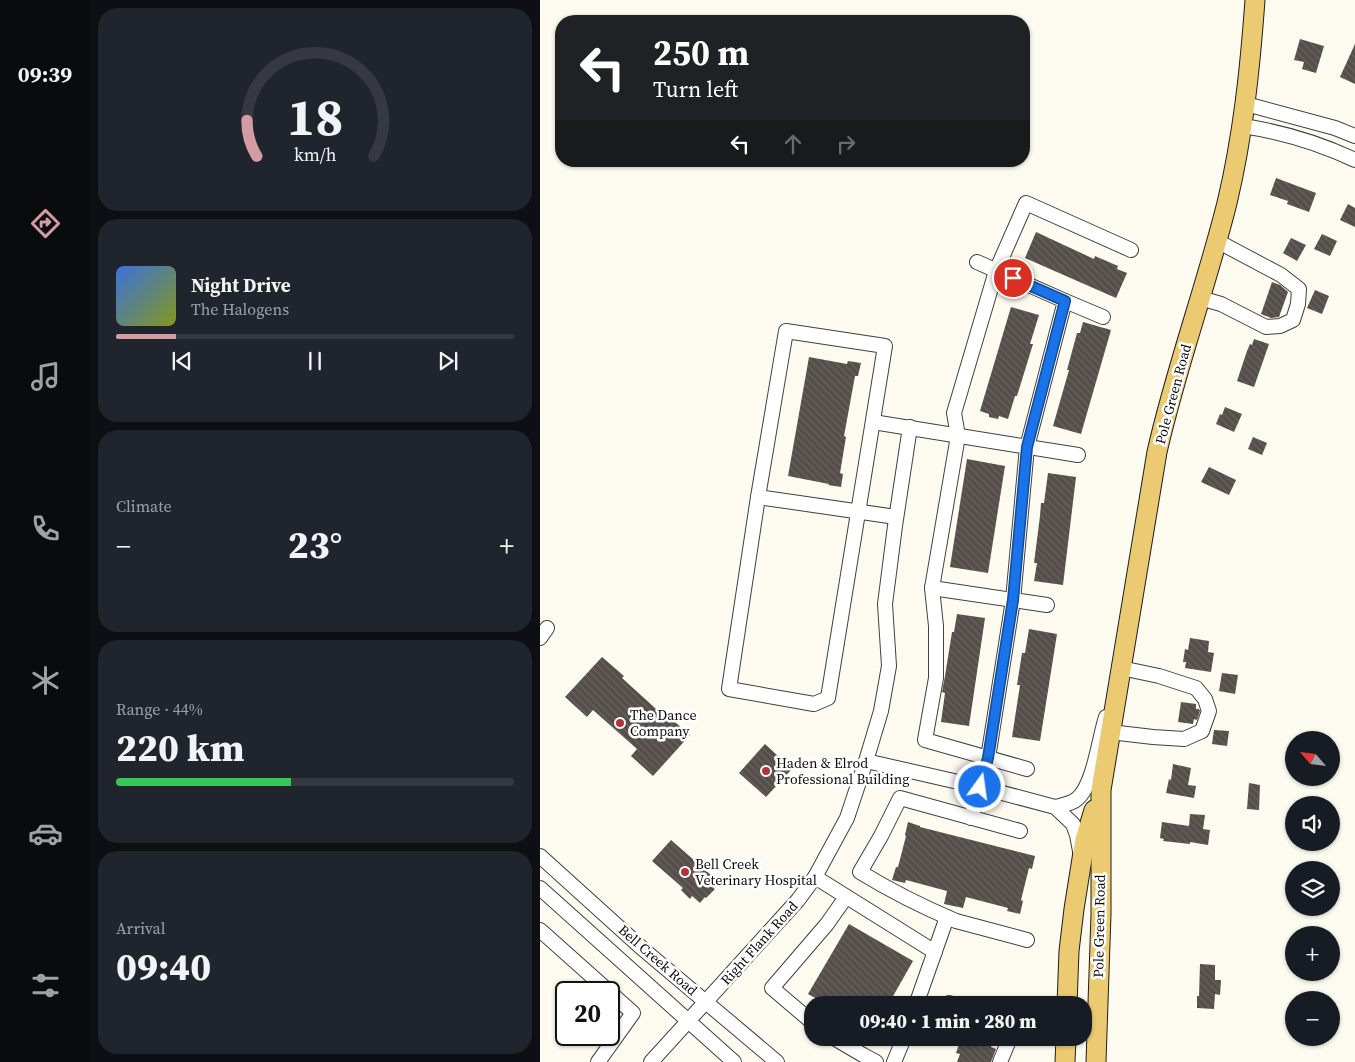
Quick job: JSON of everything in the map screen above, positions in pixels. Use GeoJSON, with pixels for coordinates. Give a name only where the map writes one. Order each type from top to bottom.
{"type":"FeatureCollection","features":[{"type":"Feature","properties":{"kind":"main road","name":"Pole Green Road"},"geometry":{"type":"LineString","coordinates":[[1096,1062],[1101,914],[1101,790],[1157,452],[1217,241],[1238,154],[1246,104],[1255,0]]}},
{"type":"Feature","properties":{"kind":"main road","name":"Pole Green Road"},"geometry":{"type":"LineString","coordinates":[[1067,996],[1069,950],[1085,840],[1101,790]]}},
{"type":"Feature","properties":{"kind":"main road"},"geometry":{"type":"LineString","coordinates":[[1060,996],[1069,950]]}},
{"type":"Feature","properties":{"kind":"main road"},"geometry":{"type":"LineString","coordinates":[[1054,1062],[1055,1046]]}},
{"type":"Feature","properties":{"kind":"main road"},"geometry":{"type":"LineString","coordinates":[[1065,1062],[1066,1046]]}},
{"type":"Feature","properties":{"kind":"street"},"geometry":{"type":"LineString","coordinates":[[1246,104],[1335,128],[1355,136]]}},
{"type":"Feature","properties":{"kind":"street"},"geometry":{"type":"LineString","coordinates":[[1243,126],[1268,130],[1306,140],[1338,151],[1355,160]]}},
{"type":"Feature","properties":{"kind":"street"},"geometry":{"type":"LineString","coordinates":[[1027,770],[925,740],[936,678],[936,626],[932,588],[958,436],[954,413],[996,271],[1026,203],[1131,250]]}},
{"type":"Feature","properties":{"kind":"street"},"geometry":{"type":"LineString","coordinates":[[1200,298],[1221,304],[1266,327],[1280,326],[1293,320],[1298,304],[1299,289],[1281,275],[1217,241]]}},
{"type":"Feature","properties":{"kind":"street"},"geometry":{"type":"LineString","coordinates":[[976,262],[1103,317]]}},
{"type":"Feature","properties":{"kind":"street"},"geometry":{"type":"LineString","coordinates":[[971,818],[988,758],[1013,600],[1027,447],[1065,301]]}},
{"type":"Feature","properties":{"kind":"street"},"geometry":{"type":"LineString","coordinates":[[786,331],[885,346],[873,422],[828,698],[814,704],[730,689],[758,497],[786,331]]}},
{"type":"Feature","properties":{"kind":"street"},"geometry":{"type":"LineString","coordinates":[[873,422],[1078,455]]}},
{"type":"Feature","properties":{"kind":"street","name":"Right Flank Road"},"geometry":{"type":"LineString","coordinates":[[651,1062],[798,900],[814,877],[847,818],[881,711],[888,666],[885,604],[910,427]]}},
{"type":"Feature","properties":{"kind":"street"},"geometry":{"type":"LineString","coordinates":[[758,497],[896,516]]}},
{"type":"Feature","properties":{"kind":"street"},"geometry":{"type":"LineString","coordinates":[[932,588],[1047,605]]}},
{"type":"Feature","properties":{"kind":"street"},"geometry":{"type":"LineString","coordinates":[[866,761],[1055,806],[1072,802],[1082,794],[1085,788],[1121,668],[1159,676],[1196,688],[1205,700],[1209,712],[1202,731],[1184,739],[1153,738],[1110,732]]}},
{"type":"Feature","properties":{"kind":"street"},"geometry":{"type":"LineString","coordinates":[[1020,831],[900,798],[860,872],[894,892],[956,921],[1027,940]]}},
{"type":"Feature","properties":{"kind":"street"},"geometry":{"type":"LineString","coordinates":[[1055,806],[1073,824],[1082,862]]}},
{"type":"Feature","properties":{"kind":"street","name":"Bell Creek Road"},"geometry":{"type":"LineString","coordinates":[[540,856],[644,950],[777,1062]]}},
{"type":"Feature","properties":{"kind":"street"},"geometry":{"type":"LineString","coordinates":[[814,877],[935,952]]}},
{"type":"Feature","properties":{"kind":"street","name":"Bell Creek Road"},"geometry":{"type":"LineString","coordinates":[[540,888],[734,1062]]}},
{"type":"Feature","properties":{"kind":"street"},"geometry":{"type":"LineString","coordinates":[[804,1015],[772,988],[827,924],[846,896]]}},
{"type":"Feature","properties":{"kind":"street"},"geometry":{"type":"LineString","coordinates":[[919,996],[947,917]]}},
{"type":"Feature","properties":{"kind":"street"},"geometry":{"type":"LineString","coordinates":[[540,930],[633,1013],[598,1062]]}},
{"type":"Feature","properties":{"kind":"street"},"geometry":{"type":"LineString","coordinates":[[847,1046],[876,1062]]}},
{"type":"Feature","properties":{"kind":"street"},"geometry":{"type":"LineString","coordinates":[[894,1062],[901,1046]]}},
{"type":"Feature","properties":{"kind":"street"},"geometry":{"type":"LineString","coordinates":[[1000,1062],[1007,1046]]}},
{"type":"Feature","properties":{"kind":"building"},"geometry":{"type":"Polygon","coordinates":[[[1300,39],[1324,46],[1316,73],[1302,69],[1304,62],[1294,60],[1300,39]]]}},
{"type":"Feature","properties":{"kind":"building"},"geometry":{"type":"Polygon","coordinates":[[[1355,44],[1355,84],[1340,77],[1355,44]]]}},
{"type":"Feature","properties":{"kind":"building"},"geometry":{"type":"Polygon","coordinates":[[[1276,178],[1316,193],[1309,212],[1287,204],[1288,201],[1270,195],[1276,178]]]}},
{"type":"Feature","properties":{"kind":"building"},"geometry":{"type":"Polygon","coordinates":[[[1348,204],[1355,208],[1355,227],[1340,220],[1348,204]]]}},
{"type":"Feature","properties":{"kind":"building"},"geometry":{"type":"Polygon","coordinates":[[[1036,232],[1094,259],[1095,256],[1118,266],[1117,269],[1127,273],[1116,298],[1025,258],[1036,232]]]}},
{"type":"Feature","properties":{"kind":"building"},"geometry":{"type":"Polygon","coordinates":[[[1322,234],[1337,241],[1330,256],[1314,249],[1322,234]]]}},
{"type":"Feature","properties":{"kind":"building"},"geometry":{"type":"Polygon","coordinates":[[[1291,238],[1306,245],[1297,261],[1283,253],[1291,238]]]}},
{"type":"Feature","properties":{"kind":"building"},"geometry":{"type":"Polygon","coordinates":[[[1272,282],[1280,285],[1288,292],[1279,317],[1271,318],[1261,314],[1272,282]]]}},
{"type":"Feature","properties":{"kind":"building"},"geometry":{"type":"Polygon","coordinates":[[[1315,290],[1329,296],[1322,314],[1307,308],[1315,290]]]}},
{"type":"Feature","properties":{"kind":"building"},"geometry":{"type":"Polygon","coordinates":[[[1011,307],[1039,315],[1030,344],[1033,344],[1008,419],[999,416],[998,419],[989,417],[989,414],[980,411],[1011,307]]]}},
{"type":"Feature","properties":{"kind":"building"},"geometry":{"type":"Polygon","coordinates":[[[1083,322],[1111,330],[1081,434],[1053,426],[1077,333],[1080,333],[1083,322]]]}},
{"type":"Feature","properties":{"kind":"building"},"geometry":{"type":"Polygon","coordinates":[[[1254,339],[1269,344],[1254,387],[1237,381],[1247,351],[1254,339]]]}},
{"type":"Feature","properties":{"kind":"building"},"geometry":{"type":"Polygon","coordinates":[[[809,357],[847,364],[848,361],[861,363],[858,376],[855,376],[844,436],[846,437],[840,473],[843,474],[841,487],[788,476],[809,357]]]}},
{"type":"Feature","properties":{"kind":"building"},"geometry":{"type":"Polygon","coordinates":[[[1225,407],[1242,414],[1234,432],[1216,424],[1225,407]]]}},
{"type":"Feature","properties":{"kind":"building"},"geometry":{"type":"Polygon","coordinates":[[[1253,437],[1267,443],[1262,455],[1248,449],[1253,437]]]}},
{"type":"Feature","properties":{"kind":"building"},"geometry":{"type":"Polygon","coordinates":[[[967,459],[1005,466],[988,573],[950,567],[967,459]]]}},
{"type":"Feature","properties":{"kind":"building"},"geometry":{"type":"Polygon","coordinates":[[[1209,467],[1236,480],[1229,495],[1201,482],[1209,467]]]}},
{"type":"Feature","properties":{"kind":"building"},"geometry":{"type":"Polygon","coordinates":[[[1048,473],[1076,477],[1063,585],[1034,581],[1037,563],[1034,563],[1041,503],[1044,503],[1048,473]]]}},
{"type":"Feature","properties":{"kind":"building"},"geometry":{"type":"Polygon","coordinates":[[[957,614],[985,618],[969,726],[941,722],[945,693],[942,692],[952,632],[954,632],[957,614]]]}},
{"type":"Feature","properties":{"kind":"building"},"geometry":{"type":"Polygon","coordinates":[[[1029,629],[1057,634],[1040,741],[1012,737],[1020,685],[1017,685],[1022,653],[1025,653],[1029,629]]]}},
{"type":"Feature","properties":{"kind":"building"},"geometry":{"type":"Polygon","coordinates":[[[1190,638],[1209,641],[1208,652],[1214,653],[1211,672],[1185,668],[1186,662],[1183,662],[1185,649],[1188,650],[1190,638]]]}},
{"type":"Feature","properties":{"kind":"building"},"geometry":{"type":"Polygon","coordinates":[[[602,657],[666,718],[668,716],[690,735],[653,776],[631,756],[637,749],[593,710],[587,717],[565,697],[602,657]]]}},
{"type":"Feature","properties":{"kind":"building"},"geometry":{"type":"Polygon","coordinates":[[[1222,673],[1238,675],[1235,694],[1219,691],[1222,673]]]}},
{"type":"Feature","properties":{"kind":"building"},"geometry":{"type":"Polygon","coordinates":[[[1181,702],[1196,704],[1196,709],[1199,709],[1197,720],[1194,719],[1193,724],[1178,722],[1181,702]]]}},
{"type":"Feature","properties":{"kind":"building"},"geometry":{"type":"Polygon","coordinates":[[[1214,730],[1229,731],[1227,746],[1212,744],[1214,730]]]}},
{"type":"Feature","properties":{"kind":"building","name":"Haden & Elrod Professional Building"},"geometry":{"type":"Polygon","coordinates":[[[765,744],[792,769],[766,797],[739,773],[765,744]]]}},
{"type":"Feature","properties":{"kind":"building"},"geometry":{"type":"Polygon","coordinates":[[[1173,764],[1191,768],[1188,785],[1196,786],[1194,798],[1166,793],[1169,779],[1171,780],[1173,764]]]}},
{"type":"Feature","properties":{"kind":"building"},"geometry":{"type":"Polygon","coordinates":[[[1249,783],[1260,785],[1259,810],[1247,809],[1249,783]]]}},
{"type":"Feature","properties":{"kind":"building"},"geometry":{"type":"Polygon","coordinates":[[[1190,814],[1205,815],[1203,829],[1210,830],[1208,845],[1163,841],[1164,839],[1160,838],[1162,822],[1189,826],[1190,814]]]}},
{"type":"Feature","properties":{"kind":"building"},"geometry":{"type":"Polygon","coordinates":[[[908,822],[920,827],[1035,856],[1032,869],[1029,868],[1021,900],[1023,901],[1020,914],[1007,911],[1008,908],[966,897],[963,908],[944,904],[947,891],[906,880],[905,883],[892,880],[896,867],[898,867],[908,822]]]}},
{"type":"Feature","properties":{"kind":"building","name":"Bell Creek Veterinary Hospital"},"geometry":{"type":"Polygon","coordinates":[[[671,840],[719,882],[713,888],[715,889],[700,903],[692,896],[690,899],[681,890],[683,888],[652,861],[671,840]]]}},
{"type":"Feature","properties":{"kind":"building"},"geometry":{"type":"Polygon","coordinates":[[[849,924],[913,961],[893,996],[812,996],[808,994],[849,924]]]}},
{"type":"Feature","properties":{"kind":"building"},"geometry":{"type":"Polygon","coordinates":[[[1200,964],[1215,965],[1215,980],[1221,980],[1220,995],[1215,994],[1214,1009],[1197,1008],[1200,964]]]}},
{"type":"Feature","properties":{"kind":"building"},"geometry":{"type":"Polygon","coordinates":[[[958,1046],[991,1046],[996,1049],[991,1062],[957,1062],[960,1054],[956,1053],[958,1046]]]}},
{"type":"Feature","properties":{"kind":"place","name":"The Dance Company"},"geometry":{"type":"Point","coordinates":[620,723]}},
{"type":"Feature","properties":{"kind":"place","name":"Haden & Elrod Professional Building"},"geometry":{"type":"Point","coordinates":[766,771]}},
{"type":"Feature","properties":{"kind":"place","name":"Bell Creek Veterinary Hospital"},"geometry":{"type":"Point","coordinates":[685,872]}},
{"type":"Feature","properties":{"kind":"route"},"geometry":{"type":"LineString","coordinates":[[980,787],[988,758],[1013,600],[1027,447],[1065,301],[1013,278]]}}]}
